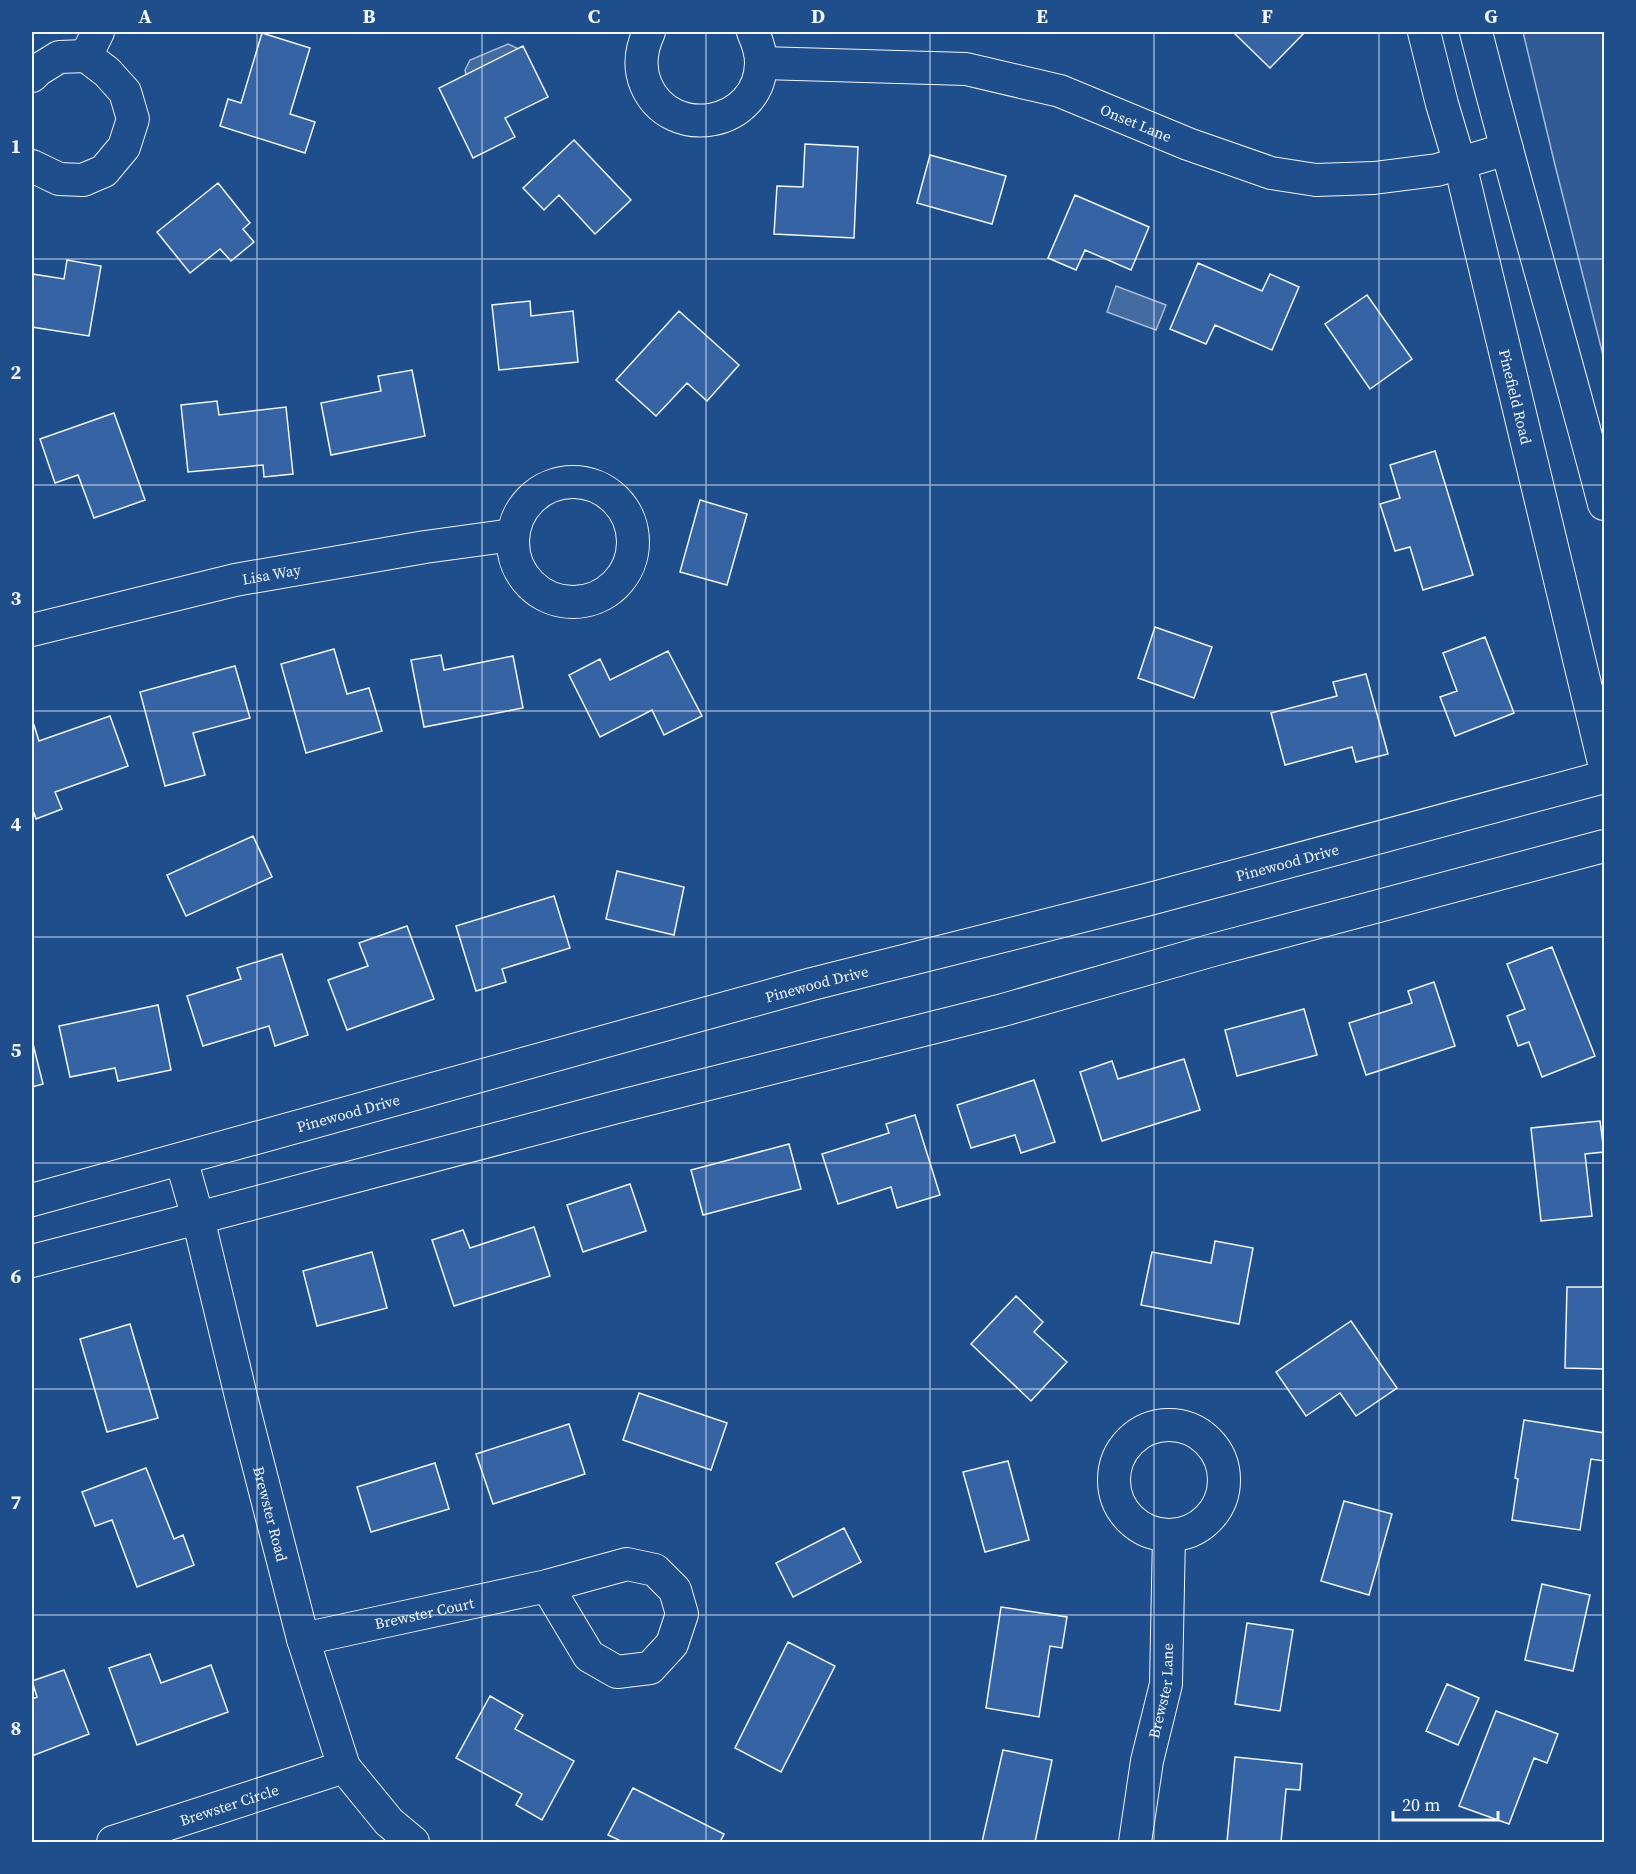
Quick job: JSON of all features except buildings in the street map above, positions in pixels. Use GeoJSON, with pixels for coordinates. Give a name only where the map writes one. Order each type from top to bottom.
{"type":"FeatureCollection","features":[{"type":"Feature","properties":{"kind":"street"},"geometry":{"type":"LineString","coordinates":[[649,32],[640,60],[643,77],[650,93],[661,106],[675,116],[691,121],[708,121],[725,117],[739,108],[751,95],[758,80],[761,63],[759,46],[753,32]]}},
{"type":"Feature","properties":{"kind":"street","name":"Pinefield Road"},"geometry":{"type":"LineString","coordinates":[[1424,32],[1460,164],[1605,763]]}},
{"type":"Feature","properties":{"kind":"street"},"geometry":{"type":"LineString","coordinates":[[1476,32],[1527,228],[1605,504]]}},
{"type":"Feature","properties":{"kind":"street"},"geometry":{"type":"LineString","coordinates":[[32,76],[59,57],[92,44],[107,72],[125,92],[134,118],[124,147],[104,171],[83,180],[59,179],[32,166]]}},
{"type":"Feature","properties":{"kind":"street","name":"Onset Lane"},"geometry":{"type":"LineString","coordinates":[[761,63],[966,69],[1060,91],[1188,144],[1271,173],[1316,180],[1374,178],[1437,171],[1507,149]]}},
{"type":"Feature","properties":{"kind":"street","name":"Lisa Way"},"geometry":{"type":"LineString","coordinates":[[32,630],[235,580],[425,547],[513,535]]}},
{"type":"Feature","properties":{"kind":"street","name":"Pinewood Drive"},"geometry":{"type":"LineString","coordinates":[[32,1200],[812,984],[1146,900],[1605,777]]}},
{"type":"Feature","properties":{"kind":"street"},"geometry":{"type":"LineString","coordinates":[[32,1261],[613,1108],[1003,1010],[1213,950],[1605,846]]}},
{"type":"Feature","properties":{"kind":"street","name":"Brewster Road"},"geometry":{"type":"LineString","coordinates":[[181,1159],[198,1218],[303,1639],[344,1767],[389,1822],[414,1842]]}},
{"type":"Feature","properties":{"kind":"street","name":"Brewster Lane"},"geometry":{"type":"LineString","coordinates":[[1134,1842],[1147,1761],[1166,1684],[1169,1535]]}},
{"type":"Feature","properties":{"kind":"street","name":"Brewster Court"},"geometry":{"type":"LineString","coordinates":[[303,1639],[547,1586]]}},
{"type":"Feature","properties":{"kind":"street","name":"Brewster Circle"},"geometry":{"type":"LineString","coordinates":[[113,1842],[344,1767]]}},
{"type":"Feature","properties":{"kind":"shaded area"},"geometry":{"type":"Polygon","coordinates":[[[1523,32],[1604,32],[1604,359],[1555,165],[1523,32]]]}},
{"type":"Feature","properties":{"kind":"shaded area"},"geometry":{"type":"Polygon","coordinates":[[[508,44],[523,51],[467,78],[465,70],[470,60],[508,44]]]}},
{"type":"Feature","properties":{"kind":"shaded area"},"geometry":{"type":"Polygon","coordinates":[[[1116,286],[1166,305],[1156,330],[1107,312],[1116,286]]]}}]}
